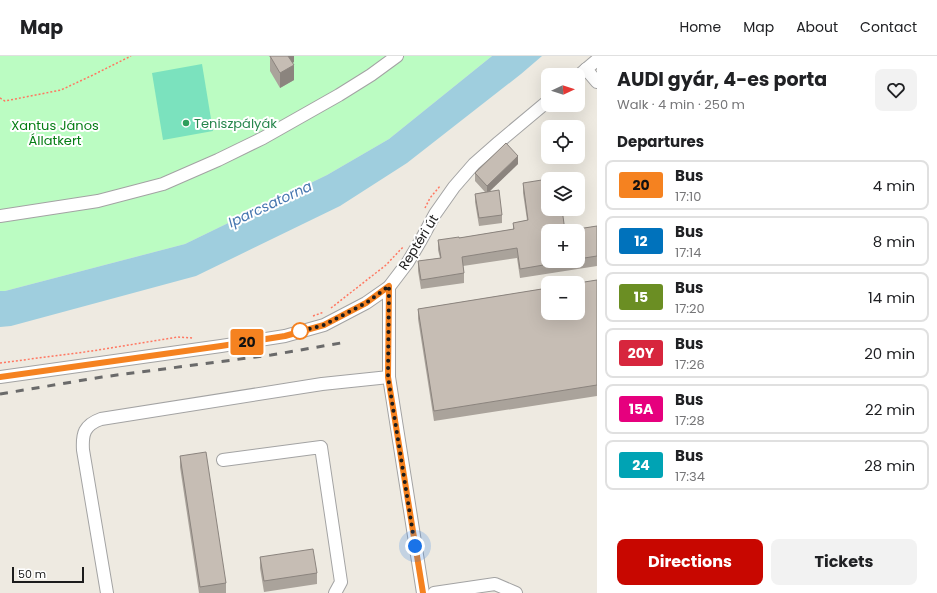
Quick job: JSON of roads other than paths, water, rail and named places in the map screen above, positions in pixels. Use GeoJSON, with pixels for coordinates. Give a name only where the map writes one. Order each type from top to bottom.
{"type":"FeatureCollection","features":[{"type":"Feature","properties":{"kind":"street"},"geometry":{"type":"LineString","coordinates":[[0,216],[98,201],[163,184],[263,138],[339,95],[396,56]]}},
{"type":"Feature","properties":{"kind":"street"},"geometry":{"type":"LineString","coordinates":[[585,70],[597,60]]}},
{"type":"Feature","properties":{"kind":"street"},"geometry":{"type":"LineString","coordinates":[[585,75],[597,82]]}},
{"type":"Feature","properties":{"kind":"street","name":"Reptéri út"},"geometry":{"type":"LineString","coordinates":[[0,377],[285,336],[324,325],[366,303],[389,286],[408,262],[435,214],[454,187],[474,164],[541,107]]}},
{"type":"Feature","properties":{"kind":"street"},"geometry":{"type":"LineString","coordinates":[[389,286],[388,377],[423,593]]}},
{"type":"Feature","properties":{"kind":"street"},"geometry":{"type":"LineString","coordinates":[[107,593],[83,450],[82,438],[86,429],[92,422],[101,419],[322,384],[388,377]]}},
{"type":"Feature","properties":{"kind":"street"},"geometry":{"type":"LineString","coordinates":[[223,460],[321,447],[341,582],[335,593]]}},
{"type":"Feature","properties":{"kind":"street"},"geometry":{"type":"LineString","coordinates":[[434,593],[495,584],[516,593]]}},
{"type":"Feature","properties":{"kind":"water","name":"Iparcsatorna"},"geometry":{"type":"Polygon","coordinates":[[[492,56],[542,56],[407,163],[340,206],[196,276],[11,326],[0,327],[0,291],[5,291],[185,244],[327,175],[389,139],[492,56]]]}},
{"type":"Feature","properties":{"kind":"railway"},"geometry":{"type":"LineString","coordinates":[[0,394],[102,377],[271,355],[341,343]]}},
{"type":"Feature","properties":{"kind":"place","name":"Teniszpályák"},"geometry":{"type":"Point","coordinates":[186,123]}},
{"type":"Feature","properties":{"kind":"park label","name":"Xantus János Állatkert"},"geometry":{"type":"Point","coordinates":[55,132]}}]}
